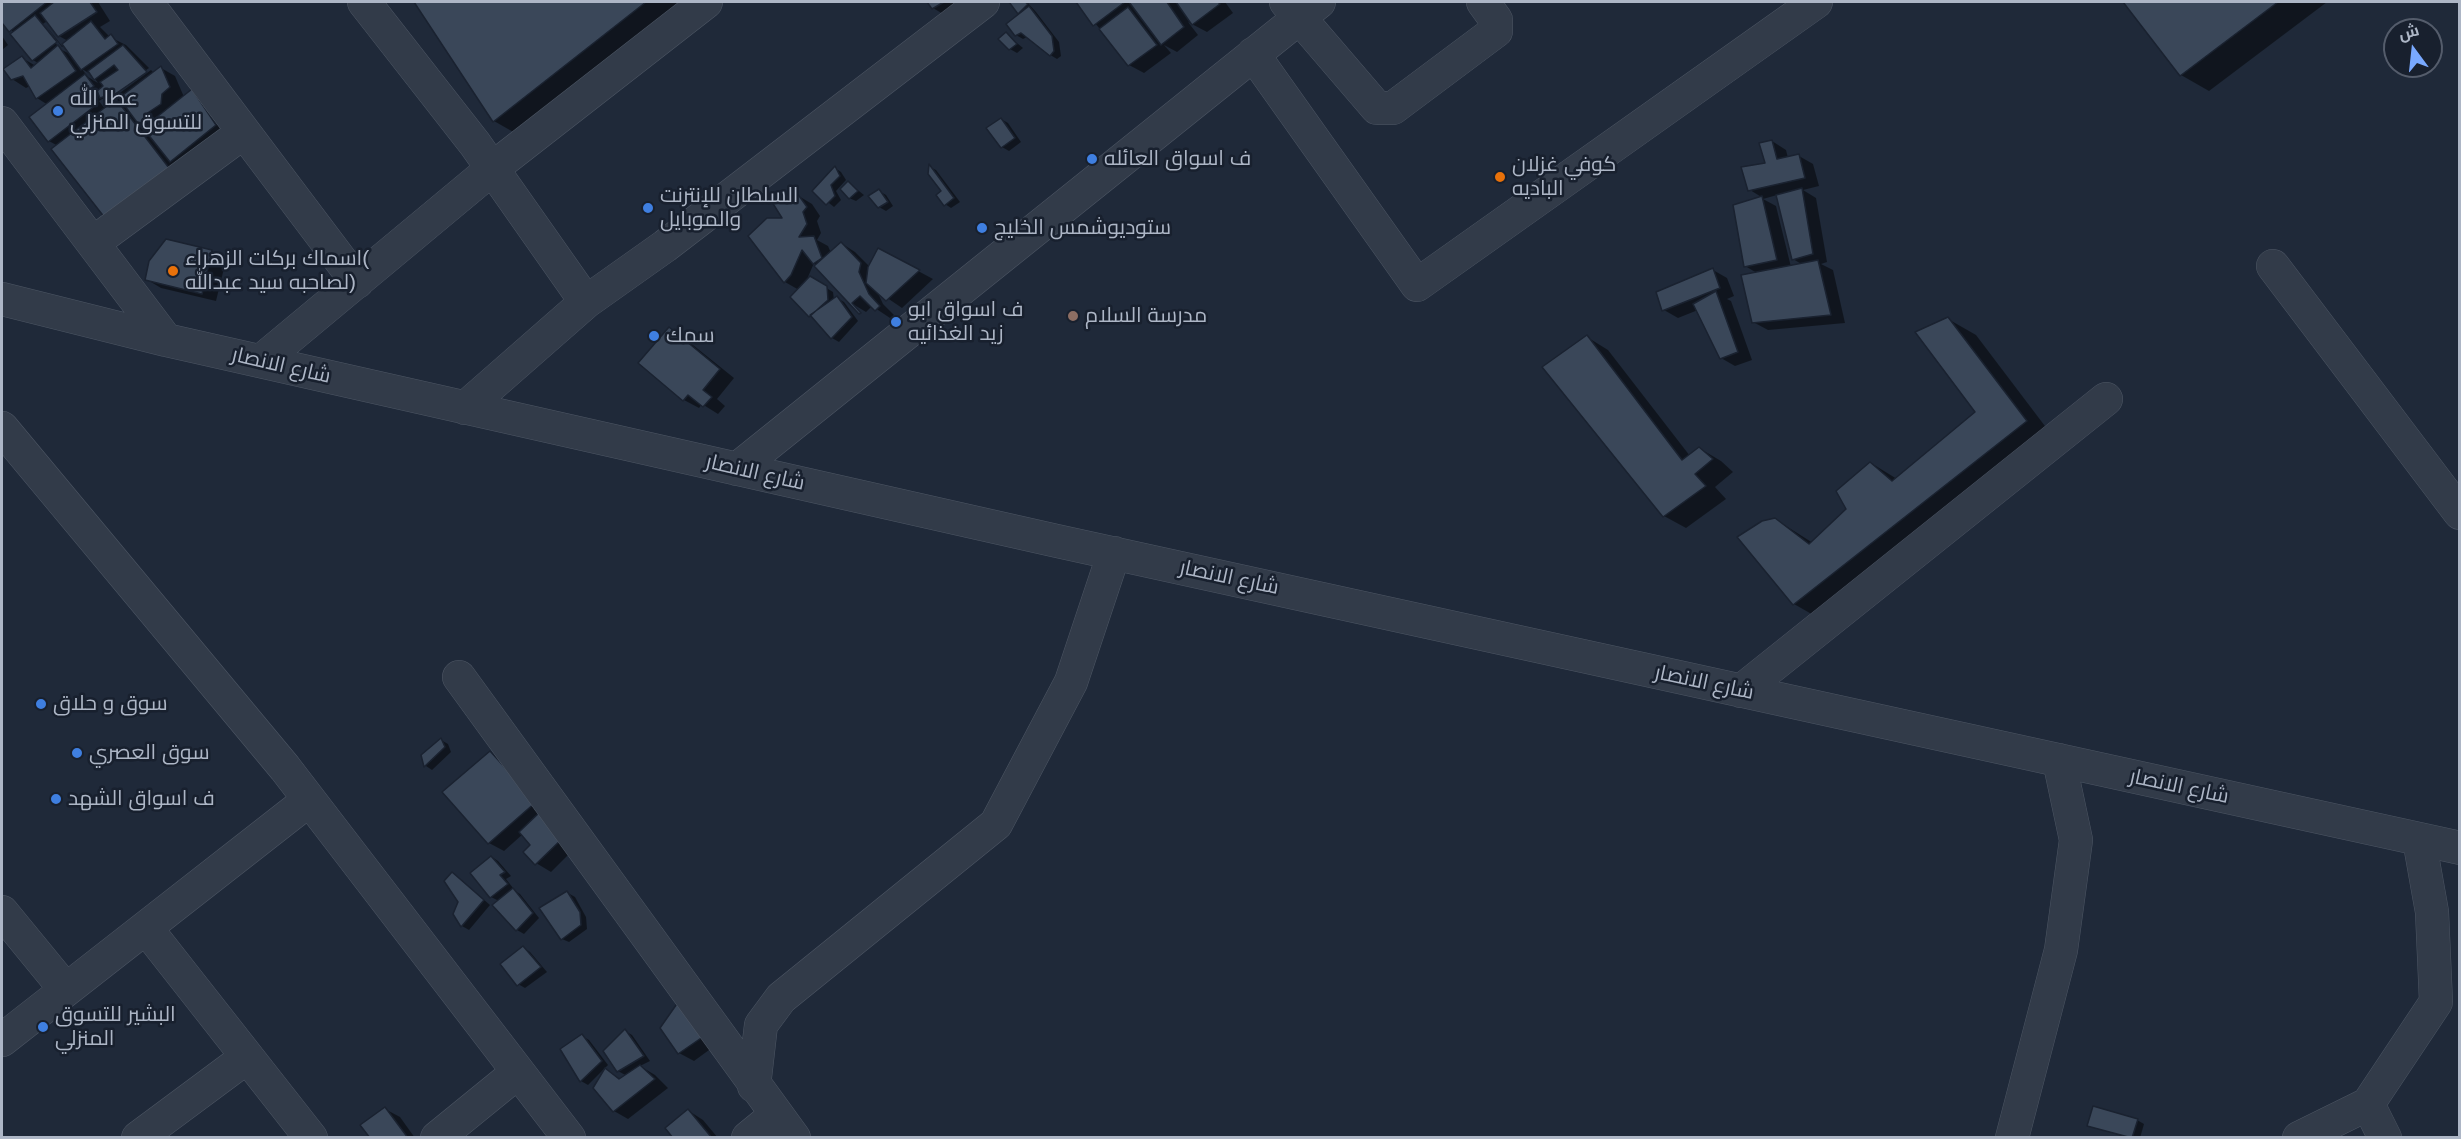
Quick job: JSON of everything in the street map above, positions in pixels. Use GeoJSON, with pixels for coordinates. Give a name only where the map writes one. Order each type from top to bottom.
{"type":"FeatureCollection","features":[{"type":"Feature","properties":{"kind":"street"},"geometry":{"type":"LineString","coordinates":[[146,2],[357,282]]}},
{"type":"Feature","properties":{"kind":"street"},"geometry":{"type":"LineString","coordinates":[[364,2],[492,168],[586,302]]}},
{"type":"Feature","properties":{"kind":"street"},"geometry":{"type":"LineString","coordinates":[[261,361],[492,168],[705,2]]}},
{"type":"Feature","properties":{"kind":"street"},"geometry":{"type":"LineString","coordinates":[[465,408],[586,302],[665,246],[983,2]]}},
{"type":"Feature","properties":{"kind":"street"},"geometry":{"type":"LineString","coordinates":[[737,469],[1253,54],[1301,7],[1377,108],[1394,108],[1496,31],[1496,20],[1483,2]]}},
{"type":"Feature","properties":{"kind":"street"},"geometry":{"type":"LineString","coordinates":[[1253,54],[1417,285],[1816,2]]}},
{"type":"Feature","properties":{"kind":"street"},"geometry":{"type":"LineString","coordinates":[[2,123],[166,340]]}},
{"type":"Feature","properties":{"kind":"street"},"geometry":{"type":"LineString","coordinates":[[93,243],[244,132]]}},
{"type":"Feature","properties":{"kind":"street"},"geometry":{"type":"LineString","coordinates":[[2272,266],[2460,513]]}},
{"type":"Feature","properties":{"kind":"street","name":"شارع الانصار"},"geometry":{"type":"LineString","coordinates":[[2,299],[166,340],[737,469],[2460,848]]}},
{"type":"Feature","properties":{"kind":"street"},"geometry":{"type":"LineString","coordinates":[[1741,691],[2106,399]]}},
{"type":"Feature","properties":{"kind":"street"},"geometry":{"type":"LineString","coordinates":[[2,428],[285,768],[569,1137]]}},
{"type":"Feature","properties":{"kind":"street"},"geometry":{"type":"LineString","coordinates":[[754,1086],[761,1025],[781,998],[996,824],[1071,682],[1114,553]]}},
{"type":"Feature","properties":{"kind":"street"},"geometry":{"type":"LineString","coordinates":[[459,677],[785,1126],[748,1137]]}},
{"type":"Feature","properties":{"kind":"street"},"geometry":{"type":"LineString","coordinates":[[2012,1137],[2061,950],[2076,840],[2060,760]]}},
{"type":"Feature","properties":{"kind":"street"},"geometry":{"type":"LineString","coordinates":[[2,1040],[309,800]]}},
{"type":"Feature","properties":{"kind":"street"},"geometry":{"type":"LineString","coordinates":[[2300,1137],[2368,1104],[2436,1002],[2432,912],[2420,839]]}},
{"type":"Feature","properties":{"kind":"street"},"geometry":{"type":"LineString","coordinates":[[2,912],[66,990]]}},
{"type":"Feature","properties":{"kind":"street"},"geometry":{"type":"LineString","coordinates":[[146,928],[311,1137]]}},
{"type":"Feature","properties":{"kind":"street"},"geometry":{"type":"LineString","coordinates":[[138,1137],[247,1057]]}},
{"type":"Feature","properties":{"kind":"street"},"geometry":{"type":"LineString","coordinates":[[438,1137],[518,1072]]}},
{"type":"Feature","properties":{"kind":"street"},"geometry":{"type":"LineString","coordinates":[[2368,1104],[2385,1137]]}},
{"type":"Feature","properties":{"kind":"building"},"geometry":{"type":"Polygon","coordinates":[[[2,2],[47,2],[9,32],[2,23],[2,2]]]}},
{"type":"Feature","properties":{"kind":"building"},"geometry":{"type":"Polygon","coordinates":[[[54,2],[90,2],[97,12],[58,37],[40,13],[54,2]]]}},
{"type":"Feature","properties":{"kind":"building"},"geometry":{"type":"Polygon","coordinates":[[[414,2],[646,2],[493,122],[414,2]]]}},
{"type":"Feature","properties":{"kind":"building"},"geometry":{"type":"Polygon","coordinates":[[[927,2],[944,2],[932,9],[927,2]]]}},
{"type":"Feature","properties":{"kind":"building"},"geometry":{"type":"Polygon","coordinates":[[[1009,2],[1025,2],[1028,4],[1018,14],[1009,2]]]}},
{"type":"Feature","properties":{"kind":"building"},"geometry":{"type":"Polygon","coordinates":[[[1076,2],[1125,2],[1093,26],[1076,2]]]}},
{"type":"Feature","properties":{"kind":"building"},"geometry":{"type":"Polygon","coordinates":[[[1129,2],[1167,2],[1184,27],[1161,45],[1129,2]]]}},
{"type":"Feature","properties":{"kind":"building"},"geometry":{"type":"Polygon","coordinates":[[[1176,2],[1218,2],[1220,4],[1192,25],[1176,2]]]}},
{"type":"Feature","properties":{"kind":"building"},"geometry":{"type":"Polygon","coordinates":[[[2123,2],[2278,2],[2180,76],[2123,2]]]}},
{"type":"Feature","properties":{"kind":"building"},"geometry":{"type":"Polygon","coordinates":[[[1029,6],[1052,36],[1054,51],[1050,56],[1021,33],[1015,36],[1006,24],[1029,6]]]}},
{"type":"Feature","properties":{"kind":"building"},"geometry":{"type":"Polygon","coordinates":[[[1128,7],[1157,45],[1128,66],[1099,29],[1128,7]]]}},
{"type":"Feature","properties":{"kind":"building"},"geometry":{"type":"Polygon","coordinates":[[[35,15],[57,42],[32,61],[10,34],[35,15]]]}},
{"type":"Feature","properties":{"kind":"building"},"geometry":{"type":"Polygon","coordinates":[[[91,21],[105,39],[111,34],[118,44],[81,70],[62,44],[91,21]]]}},
{"type":"Feature","properties":{"kind":"building"},"geometry":{"type":"Polygon","coordinates":[[[1006,32],[1017,44],[1009,50],[998,39],[1006,32]]]}},
{"type":"Feature","properties":{"kind":"building"},"geometry":{"type":"Polygon","coordinates":[[[58,45],[76,71],[36,99],[23,76],[11,80],[3,69],[22,56],[31,68],[58,45]]]}},
{"type":"Feature","properties":{"kind":"building"},"geometry":{"type":"Polygon","coordinates":[[[123,45],[147,72],[108,99],[106,96],[100,98],[97,91],[103,86],[100,82],[118,70],[114,65],[94,80],[88,71],[123,45]]]}},
{"type":"Feature","properties":{"kind":"building"},"geometry":{"type":"Polygon","coordinates":[[[161,66],[170,87],[162,94],[161,104],[146,114],[145,120],[139,125],[119,98],[161,66]]]}},
{"type":"Feature","properties":{"kind":"building"},"geometry":{"type":"Polygon","coordinates":[[[85,74],[94,86],[85,93],[95,106],[48,142],[29,117],[85,74]]]}},
{"type":"Feature","properties":{"kind":"building"},"geometry":{"type":"Polygon","coordinates":[[[192,89],[216,125],[170,162],[143,128],[192,89]]]}},
{"type":"Feature","properties":{"kind":"building"},"geometry":{"type":"Polygon","coordinates":[[[116,99],[169,168],[105,218],[51,149],[116,99]]]}},
{"type":"Feature","properties":{"kind":"building"},"geometry":{"type":"Polygon","coordinates":[[[1001,118],[1015,138],[1001,148],[986,128],[1001,118]]]}},
{"type":"Feature","properties":{"kind":"building"},"geometry":{"type":"Polygon","coordinates":[[[1772,140],[1777,159],[1799,154],[1805,178],[1748,191],[1741,167],[1765,163],[1759,143],[1772,140]]]}},
{"type":"Feature","properties":{"kind":"building"},"geometry":{"type":"Polygon","coordinates":[[[929,164],[954,198],[944,206],[936,195],[941,191],[928,174],[929,164]]]}},
{"type":"Feature","properties":{"kind":"building"},"geometry":{"type":"Polygon","coordinates":[[[835,166],[840,176],[831,185],[835,196],[826,205],[812,191],[835,166]]]}},
{"type":"Feature","properties":{"kind":"building"},"geometry":{"type":"Polygon","coordinates":[[[848,181],[858,191],[849,199],[840,189],[848,181]]]}},
{"type":"Feature","properties":{"kind":"building"},"geometry":{"type":"Polygon","coordinates":[[[1802,188],[1813,254],[1792,260],[1776,195],[1802,188]]]}},
{"type":"Feature","properties":{"kind":"building"},"geometry":{"type":"Polygon","coordinates":[[[879,189],[888,202],[878,208],[868,196],[879,189]]]}},
{"type":"Feature","properties":{"kind":"building"},"geometry":{"type":"Polygon","coordinates":[[[797,193],[807,207],[803,212],[807,224],[799,237],[814,236],[822,258],[813,264],[802,250],[791,275],[784,283],[748,236],[767,218],[782,218],[772,202],[782,196],[797,193]]]}},
{"type":"Feature","properties":{"kind":"building"},"geometry":{"type":"Polygon","coordinates":[[[1762,196],[1777,260],[1744,267],[1733,205],[1762,196]]]}},
{"type":"Feature","properties":{"kind":"building"},"geometry":{"type":"Polygon","coordinates":[[[166,239],[212,250],[202,294],[145,280],[149,261],[166,239]]]}},
{"type":"Feature","properties":{"kind":"building"},"geometry":{"type":"Polygon","coordinates":[[[841,242],[861,263],[859,272],[869,294],[880,306],[875,311],[860,296],[852,303],[861,313],[859,314],[814,266],[841,242]]]}},
{"type":"Feature","properties":{"kind":"building"},"geometry":{"type":"Polygon","coordinates":[[[878,248],[920,270],[886,301],[866,283],[868,267],[878,248]]]}},
{"type":"Feature","properties":{"kind":"building"},"geometry":{"type":"Polygon","coordinates":[[[1818,260],[1831,315],[1752,323],[1741,275],[1818,260]]]}},
{"type":"Feature","properties":{"kind":"building"},"geometry":{"type":"Polygon","coordinates":[[[1713,268],[1720,288],[1662,311],[1656,292],[1713,268]]]}},
{"type":"Feature","properties":{"kind":"building"},"geometry":{"type":"Polygon","coordinates":[[[810,276],[827,286],[828,300],[809,317],[790,297],[810,276]]]}},
{"type":"Feature","properties":{"kind":"building"},"geometry":{"type":"Polygon","coordinates":[[[1716,291],[1738,352],[1720,359],[1693,304],[1716,291]]]}},
{"type":"Feature","properties":{"kind":"building"},"geometry":{"type":"Polygon","coordinates":[[[837,296],[852,317],[831,339],[810,315],[837,296]]]}},
{"type":"Feature","properties":{"kind":"building"},"geometry":{"type":"Polygon","coordinates":[[[1948,317],[2027,421],[1793,605],[1737,537],[1762,521],[1775,518],[1809,544],[1846,509],[1836,491],[1870,462],[1892,481],[1975,412],[1915,332],[1948,317]]]}},
{"type":"Feature","properties":{"kind":"building"},"geometry":{"type":"Polygon","coordinates":[[[669,327],[720,369],[703,390],[712,397],[703,407],[688,395],[683,401],[638,363],[669,327]]]}},
{"type":"Feature","properties":{"kind":"building"},"geometry":{"type":"Polygon","coordinates":[[[1587,335],[1682,460],[1699,447],[1713,459],[1695,474],[1706,486],[1663,517],[1542,367],[1587,335]]]}},
{"type":"Feature","properties":{"kind":"building"},"geometry":{"type":"Polygon","coordinates":[[[441,738],[445,747],[424,767],[421,755],[441,738]]]}},
{"type":"Feature","properties":{"kind":"building"},"geometry":{"type":"Polygon","coordinates":[[[490,751],[536,802],[488,844],[442,792],[490,751]]]}},
{"type":"Feature","properties":{"kind":"building"},"geometry":{"type":"Polygon","coordinates":[[[541,811],[565,836],[535,865],[523,852],[530,845],[519,832],[541,811]]]}},
{"type":"Feature","properties":{"kind":"building"},"geometry":{"type":"Polygon","coordinates":[[[491,856],[505,872],[500,875],[508,884],[490,898],[470,873],[491,856]]]}},
{"type":"Feature","properties":{"kind":"building"},"geometry":{"type":"Polygon","coordinates":[[[452,872],[484,900],[461,927],[453,914],[458,902],[444,881],[452,872]]]}},
{"type":"Feature","properties":{"kind":"building"},"geometry":{"type":"Polygon","coordinates":[[[513,888],[533,913],[516,931],[492,905],[513,888]]]}},
{"type":"Feature","properties":{"kind":"building"},"geometry":{"type":"Polygon","coordinates":[[[567,891],[580,912],[581,925],[561,940],[539,908],[567,891]]]}},
{"type":"Feature","properties":{"kind":"building"},"geometry":{"type":"Polygon","coordinates":[[[523,946],[541,967],[517,986],[500,964],[523,946]]]}},
{"type":"Feature","properties":{"kind":"building"},"geometry":{"type":"Polygon","coordinates":[[[681,998],[707,1034],[678,1054],[660,1028],[681,998]]]}},
{"type":"Feature","properties":{"kind":"building"},"geometry":{"type":"Polygon","coordinates":[[[625,1029],[644,1056],[617,1072],[603,1051],[625,1029]]]}},
{"type":"Feature","properties":{"kind":"building"},"geometry":{"type":"Polygon","coordinates":[[[582,1034],[602,1061],[580,1082],[560,1049],[582,1034]]]}},
{"type":"Feature","properties":{"kind":"building"},"geometry":{"type":"Polygon","coordinates":[[[640,1065],[655,1079],[613,1112],[593,1088],[605,1068],[619,1079],[640,1065]]]}},
{"type":"Feature","properties":{"kind":"building"},"geometry":{"type":"Polygon","coordinates":[[[2093,1106],[2138,1119],[2132,1138],[2087,1126],[2093,1106]]]}},
{"type":"Feature","properties":{"kind":"building"},"geometry":{"type":"Polygon","coordinates":[[[385,1107],[408,1138],[370,1138],[360,1125],[385,1107]]]}},
{"type":"Feature","properties":{"kind":"building"},"geometry":{"type":"Polygon","coordinates":[[[688,1109],[712,1138],[673,1138],[665,1128],[688,1109]]]}},
{"type":"Feature","properties":{"kind":"place","name":"عطا الله للتسوق المنزلي"},"geometry":{"type":"Point","coordinates":[58,111]}},
{"type":"Feature","properties":{"kind":"place","name":"ف اسواق العائله"},"geometry":{"type":"Point","coordinates":[1092,159]}},
{"type":"Feature","properties":{"kind":"place","name":"كوفي غزلان الباديه"},"geometry":{"type":"Point","coordinates":[1500,177]}},
{"type":"Feature","properties":{"kind":"place","name":"السلطان للإنترنت والموبايل"},"geometry":{"type":"Point","coordinates":[648,208]}},
{"type":"Feature","properties":{"kind":"place","name":"ستوديوشمس الخليج"},"geometry":{"type":"Point","coordinates":[982,228]}},
{"type":"Feature","properties":{"kind":"place","name":"اسماك بركات الزهراء( لصاحبه سيد عبدالله)"},"geometry":{"type":"Point","coordinates":[173,271]}},
{"type":"Feature","properties":{"kind":"place","name":"مدرسة السلام"},"geometry":{"type":"Point","coordinates":[1073,316]}},
{"type":"Feature","properties":{"kind":"place","name":"ف اسواق ابو زيد الغذائيه"},"geometry":{"type":"Point","coordinates":[896,322]}},
{"type":"Feature","properties":{"kind":"place","name":"سمك"},"geometry":{"type":"Point","coordinates":[654,336]}},
{"type":"Feature","properties":{"kind":"place","name":"سوق و حلاق"},"geometry":{"type":"Point","coordinates":[41,704]}},
{"type":"Feature","properties":{"kind":"place","name":"سوق العصري"},"geometry":{"type":"Point","coordinates":[77,753]}},
{"type":"Feature","properties":{"kind":"place","name":"ف اسواق الشهد"},"geometry":{"type":"Point","coordinates":[56,799]}},
{"type":"Feature","properties":{"kind":"place","name":"البشير للتسوق المنزلي"},"geometry":{"type":"Point","coordinates":[43,1027]}}]}
